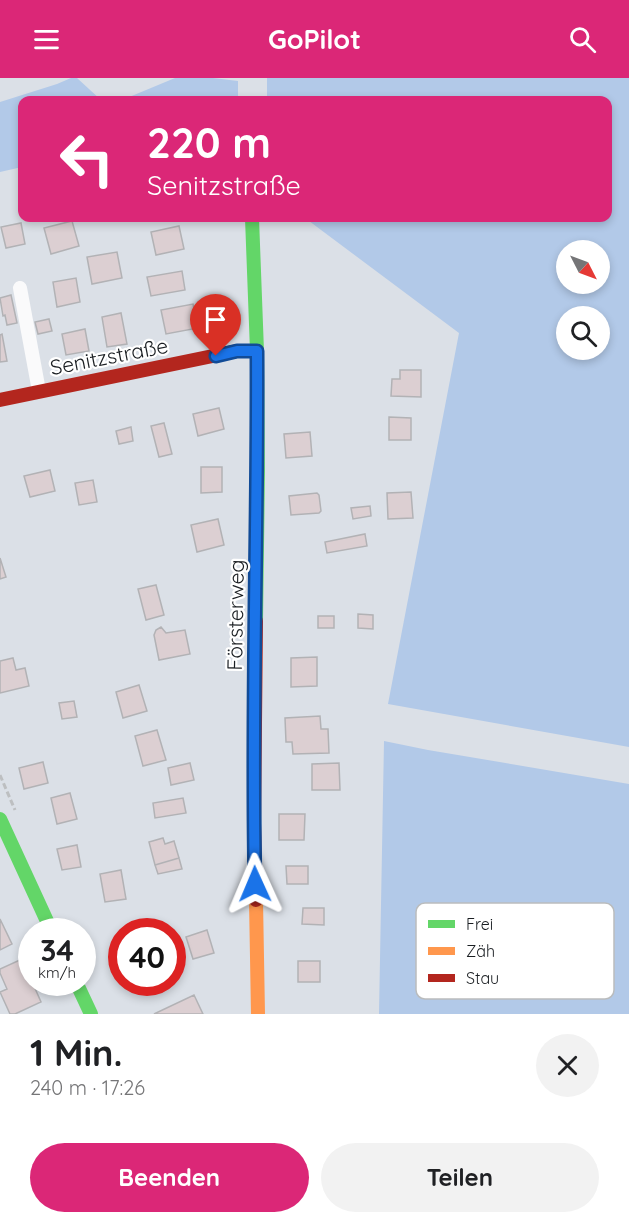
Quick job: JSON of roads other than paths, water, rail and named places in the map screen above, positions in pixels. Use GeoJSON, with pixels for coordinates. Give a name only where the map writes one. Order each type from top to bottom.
{"type":"FeatureCollection","features":[{"type":"Feature","properties":{"kind":"street","name":"Försterweg"},"geometry":{"type":"LineString","coordinates":[[252,222],[257,351],[258,471],[254,702],[258,1014]]}},
{"type":"Feature","properties":{"kind":"street","name":"Senitzstraße"},"geometry":{"type":"LineString","coordinates":[[20,288],[39,391]]}},
{"type":"Feature","properties":{"kind":"street","name":"Senitzstraße"},"geometry":{"type":"LineString","coordinates":[[0,400],[237,351],[257,351]]}},
{"type":"Feature","properties":{"kind":"street"},"geometry":{"type":"LineString","coordinates":[[0,819],[46,918]]}},
{"type":"Feature","properties":{"kind":"street"},"geometry":{"type":"LineString","coordinates":[[83,996],[91,1014]]}}]}
